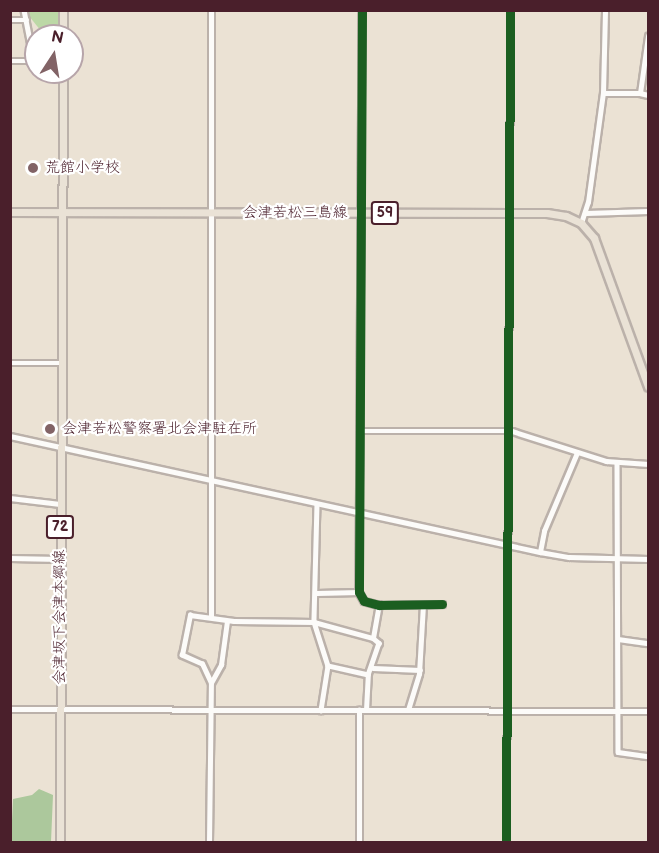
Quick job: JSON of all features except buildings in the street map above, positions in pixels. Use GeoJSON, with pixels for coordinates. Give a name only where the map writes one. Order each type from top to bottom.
{"type":"FeatureCollection","features":[{"type":"Feature","properties":{"kind":"main road","name":"72"},"geometry":{"type":"LineString","coordinates":[[62,212],[63,84]]}},
{"type":"Feature","properties":{"kind":"main road","name":"会津若松三島線"},"geometry":{"type":"LineString","coordinates":[[10,212],[510,213],[556,214],[580,223]]}},
{"type":"Feature","properties":{"kind":"main road","name":"会津坂下会津本郷線"},"geometry":{"type":"LineString","coordinates":[[60,843],[62,212]]}},
{"type":"Feature","properties":{"kind":"main road"},"geometry":{"type":"LineString","coordinates":[[580,223],[601,252],[648,386]]}},
{"type":"Feature","properties":{"kind":"street"},"geometry":{"type":"LineString","coordinates":[[24,10],[28,24]]}},
{"type":"Feature","properties":{"kind":"street"},"geometry":{"type":"LineString","coordinates":[[210,617],[211,10]]}},
{"type":"Feature","properties":{"kind":"street"},"geometry":{"type":"LineString","coordinates":[[362,10],[359,592],[364,601],[379,605],[442,604]]}},
{"type":"Feature","properties":{"kind":"street"},"geometry":{"type":"LineString","coordinates":[[506,843],[510,10]]}},
{"type":"Feature","properties":{"kind":"street"},"geometry":{"type":"LineString","coordinates":[[580,223],[586,213],[603,93],[605,10]]}},
{"type":"Feature","properties":{"kind":"street"},"geometry":{"type":"LineString","coordinates":[[10,20],[27,20]]}},
{"type":"Feature","properties":{"kind":"street"},"geometry":{"type":"LineString","coordinates":[[640,93],[648,36]]}},
{"type":"Feature","properties":{"kind":"street"},"geometry":{"type":"LineString","coordinates":[[603,93],[648,95]]}},
{"type":"Feature","properties":{"kind":"street"},"geometry":{"type":"LineString","coordinates":[[586,213],[648,211]]}},
{"type":"Feature","properties":{"kind":"street"},"geometry":{"type":"LineString","coordinates":[[10,363],[61,363]]}},
{"type":"Feature","properties":{"kind":"street"},"geometry":{"type":"LineString","coordinates":[[361,431],[508,431],[617,463],[648,464]]}},
{"type":"Feature","properties":{"kind":"street"},"geometry":{"type":"LineString","coordinates":[[10,436],[540,552],[569,557],[618,557],[648,560]]}},
{"type":"Feature","properties":{"kind":"street"},"geometry":{"type":"LineString","coordinates":[[540,552],[544,531],[577,453]]}},
{"type":"Feature","properties":{"kind":"street"},"geometry":{"type":"LineString","coordinates":[[617,463],[618,752],[648,756]]}},
{"type":"Feature","properties":{"kind":"street"},"geometry":{"type":"LineString","coordinates":[[10,498],[60,504]]}},
{"type":"Feature","properties":{"kind":"street"},"geometry":{"type":"LineString","coordinates":[[317,504],[317,593],[314,622],[328,666],[321,710]]}},
{"type":"Feature","properties":{"kind":"street"},"geometry":{"type":"LineString","coordinates":[[10,558],[60,559]]}},
{"type":"Feature","properties":{"kind":"street"},"geometry":{"type":"LineString","coordinates":[[317,593],[359,592]]}},
{"type":"Feature","properties":{"kind":"street"},"geometry":{"type":"LineString","coordinates":[[373,638],[379,605]]}},
{"type":"Feature","properties":{"kind":"street"},"geometry":{"type":"LineString","coordinates":[[408,710],[420,670],[423,605]]}},
{"type":"Feature","properties":{"kind":"street"},"geometry":{"type":"LineString","coordinates":[[211,683],[202,664],[182,655],[188,615],[227,621],[314,622],[373,638],[379,643],[373,668],[368,675],[366,710]]}},
{"type":"Feature","properties":{"kind":"street"},"geometry":{"type":"LineString","coordinates":[[209,843],[211,683],[221,665],[227,621]]}},
{"type":"Feature","properties":{"kind":"street"},"geometry":{"type":"LineString","coordinates":[[618,639],[648,643]]}},
{"type":"Feature","properties":{"kind":"street"},"geometry":{"type":"LineString","coordinates":[[328,666],[368,675]]}},
{"type":"Feature","properties":{"kind":"street"},"geometry":{"type":"LineString","coordinates":[[373,668],[420,670]]}},
{"type":"Feature","properties":{"kind":"street"},"geometry":{"type":"LineString","coordinates":[[10,709],[648,711]]}},
{"type":"Feature","properties":{"kind":"street"},"geometry":{"type":"LineString","coordinates":[[358,843],[359,710]]}},
{"type":"Feature","properties":{"kind":"green space"},"geometry":{"type":"Polygon","coordinates":[[[25,11],[62,11],[62,24],[35,24],[25,11]]]}},
{"type":"Feature","properties":{"kind":"green space"},"geometry":{"type":"Polygon","coordinates":[[[39,789],[53,795],[51,842],[11,842],[13,799],[32,795],[39,789]]]}},
{"type":"Feature","properties":{"kind":"cycle path"},"geometry":{"type":"LineString","coordinates":[[362,10],[359,592],[364,601],[379,605],[442,604]]}},
{"type":"Feature","properties":{"kind":"cycle path"},"geometry":{"type":"LineString","coordinates":[[506,842],[510,10]]}},
{"type":"Feature","properties":{"kind":"place","name":"荒館小学校"},"geometry":{"type":"Point","coordinates":[33,168]}},
{"type":"Feature","properties":{"kind":"place","name":"会津若松警察署北会津駐在所"},"geometry":{"type":"Point","coordinates":[50,429]}}]}
